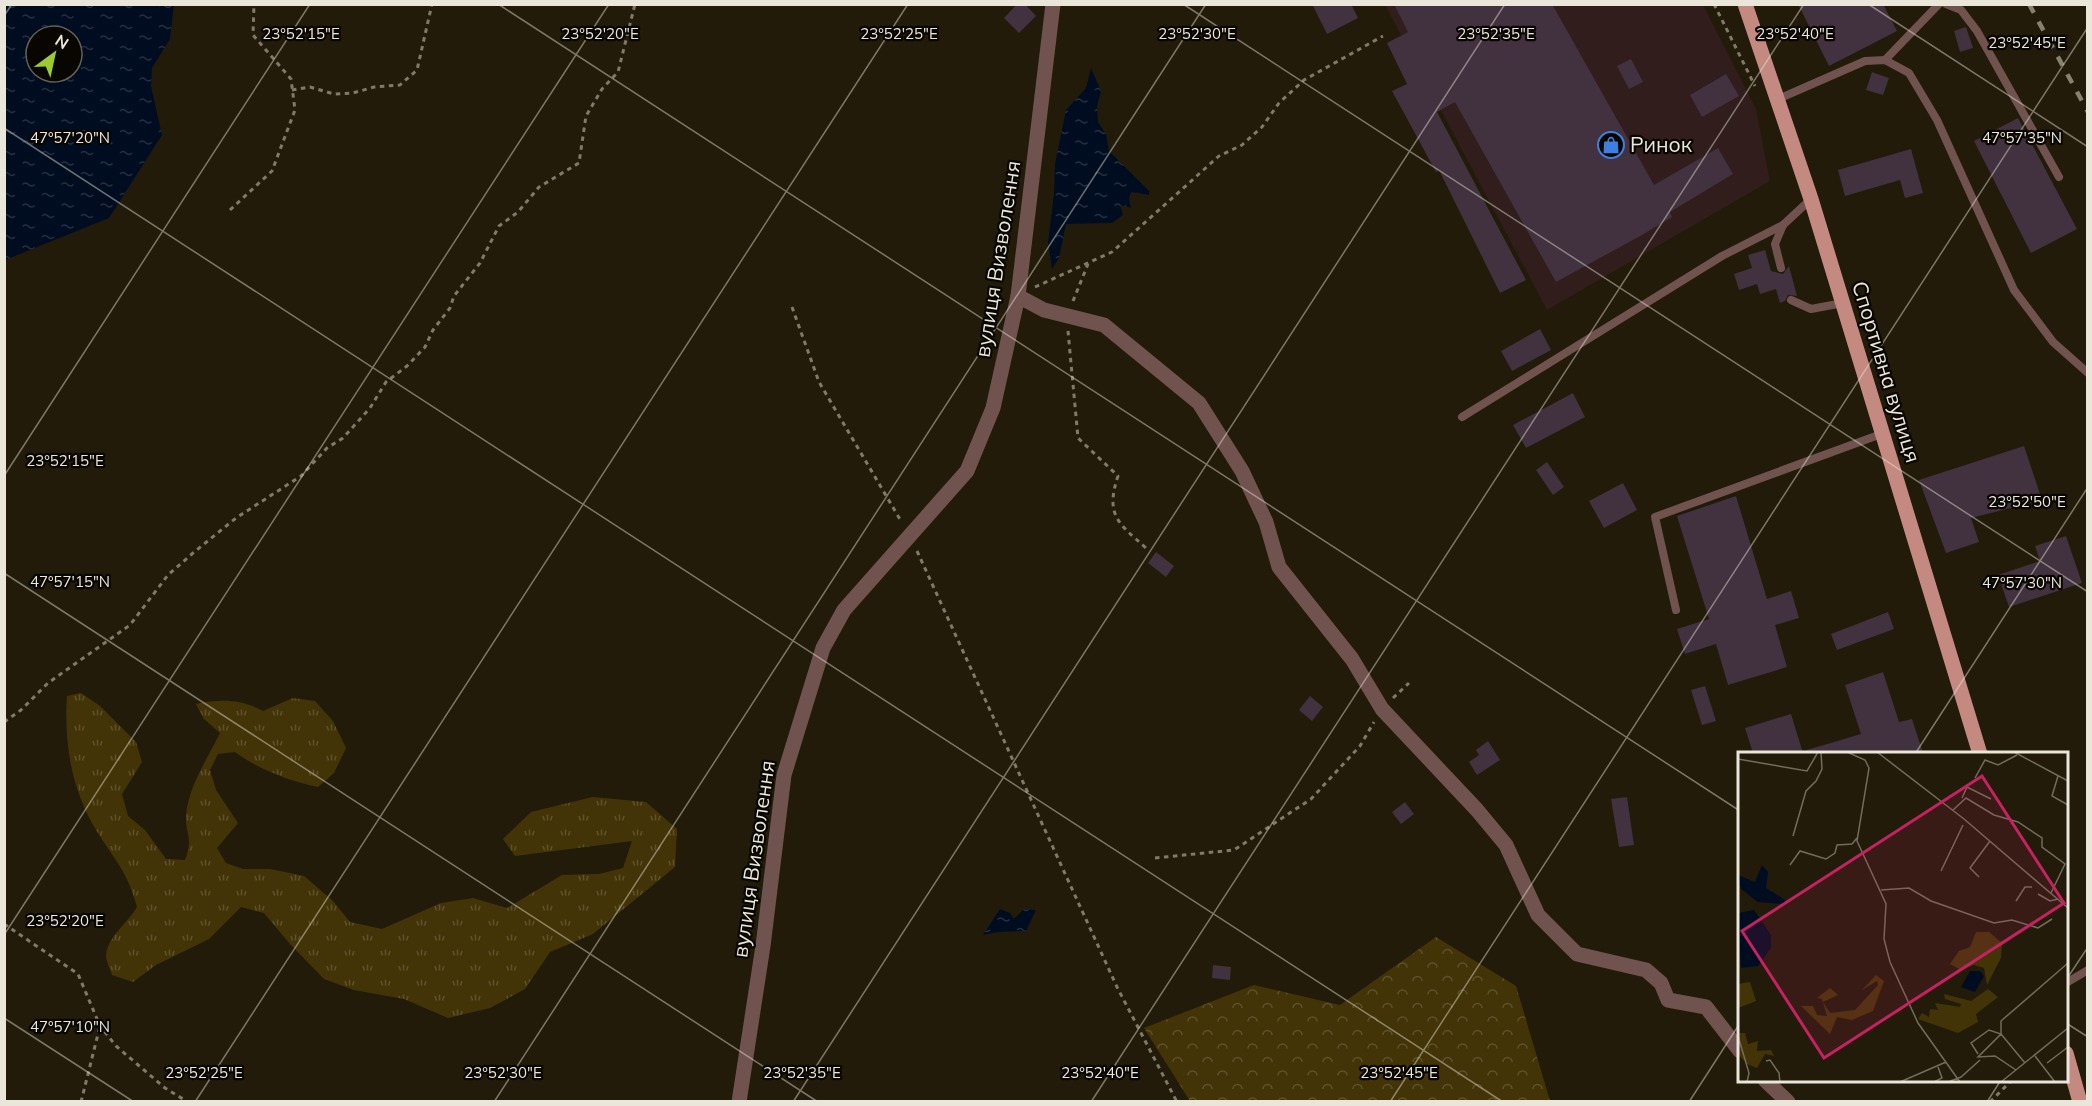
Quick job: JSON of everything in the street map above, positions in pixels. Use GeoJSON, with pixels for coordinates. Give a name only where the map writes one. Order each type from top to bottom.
{"type":"FeatureCollection","features":[{"type":"Feature","properties":{"kind":"main road","name":"Спортивна вулиця"},"geometry":{"type":"LineString","coordinates":[[1745,4],[1811,199],[1980,752]]}},
{"type":"Feature","properties":{"kind":"main road"},"geometry":{"type":"LineString","coordinates":[[2068,1061],[2080,1101]]}},
{"type":"Feature","properties":{"kind":"street","name":"вулиця Визволення"},"geometry":{"type":"LineString","coordinates":[[739,1101],[763,946],[784,775],[823,648],[844,610],[967,471],[993,408],[1018,296],[1053,4]]}},
{"type":"Feature","properties":{"kind":"street"},"geometry":{"type":"LineString","coordinates":[[1018,296],[1044,310],[1104,325],[1199,403],[1242,471],[1266,522],[1279,567],[1352,659],[1382,709],[1477,810],[1506,845],[1538,915],[1577,954],[1646,970],[1661,983],[1668,1000],[1706,1007],[1738,1048]]}},
{"type":"Feature","properties":{"kind":"street"},"geometry":{"type":"LineString","coordinates":[[1767,1082],[1788,1101]]}},
{"type":"Feature","properties":{"kind":"lane"},"geometry":{"type":"LineString","coordinates":[[1885,60],[1939,4]]}},
{"type":"Feature","properties":{"kind":"lane"},"geometry":{"type":"LineString","coordinates":[[1946,4],[1961,10],[1977,31],[2059,177]]}},
{"type":"Feature","properties":{"kind":"lane"},"geometry":{"type":"LineString","coordinates":[[1778,99],[1865,61],[1885,60],[1909,73],[1937,120],[2014,290],[2053,342],[2088,373]]}},
{"type":"Feature","properties":{"kind":"lane"},"geometry":{"type":"LineString","coordinates":[[1462,417],[1722,256],[1783,225],[1811,199]]}},
{"type":"Feature","properties":{"kind":"lane"},"geometry":{"type":"LineString","coordinates":[[1781,268],[1775,244],[1783,225]]}},
{"type":"Feature","properties":{"kind":"lane"},"geometry":{"type":"LineString","coordinates":[[1791,300],[1811,309],[1843,303]]}},
{"type":"Feature","properties":{"kind":"lane"},"geometry":{"type":"LineString","coordinates":[[1676,610],[1655,517],[1884,433]]}},
{"type":"Feature","properties":{"kind":"lane"},"geometry":{"type":"LineString","coordinates":[[2068,982],[2088,970]]}},
{"type":"Feature","properties":{"kind":"path"},"geometry":{"type":"LineString","coordinates":[[230,210],[272,171],[295,110],[291,79],[254,35],[254,4]]}},
{"type":"Feature","properties":{"kind":"path"},"geometry":{"type":"LineString","coordinates":[[292,90],[310,87],[334,94],[400,85],[417,70],[432,4]]}},
{"type":"Feature","properties":{"kind":"path"},"geometry":{"type":"LineString","coordinates":[[4,723],[21,710],[48,683],[130,625],[168,575],[193,553],[246,511],[301,476],[327,448],[343,438],[370,408],[386,382],[407,366],[425,347],[433,330],[450,308],[454,296],[480,262],[500,226],[518,212],[539,187],[579,163],[586,117],[602,89],[618,72],[635,4]]}},
{"type":"Feature","properties":{"kind":"path"},"geometry":{"type":"LineString","coordinates":[[1714,4],[1757,89]]}},
{"type":"Feature","properties":{"kind":"path"},"geometry":{"type":"LineString","coordinates":[[1018,296],[1112,252],[1219,156],[1242,145],[1256,133],[1279,103],[1304,80],[1383,36]]}},
{"type":"Feature","properties":{"kind":"path"},"geometry":{"type":"LineString","coordinates":[[1088,264],[1067,317],[1078,438],[1118,476],[1111,497],[1119,524],[1146,548]]}},
{"type":"Feature","properties":{"kind":"path"},"geometry":{"type":"LineString","coordinates":[[792,308],[819,382],[909,535],[1117,987],[1177,1101]]}},
{"type":"Feature","properties":{"kind":"path"},"geometry":{"type":"LineString","coordinates":[[1155,858],[1234,850],[1311,799],[1360,746],[1382,709],[1409,682]]}},
{"type":"Feature","properties":{"kind":"path"},"geometry":{"type":"LineString","coordinates":[[4,924],[78,974],[100,1026],[116,1046],[165,1088],[188,1101]]}},
{"type":"Feature","properties":{"kind":"path"},"geometry":{"type":"LineString","coordinates":[[81,1101],[100,1026]]}},
{"type":"Feature","properties":{"kind":"path"},"geometry":{"type":"LineString","coordinates":[[1990,1101],[2010,1082]]}},
{"type":"Feature","properties":{"kind":"shaded area","name":"Ринок"},"geometry":{"type":"Polygon","coordinates":[[[1385,5],[1703,5],[1756,109],[1770,181],[1547,310],[1385,5]]]}},
{"type":"Feature","properties":{"kind":"green space"},"geometry":{"type":"Polygon","coordinates":[[[81,693],[100,706],[136,742],[142,762],[122,794],[128,816],[145,830],[166,859],[185,860],[189,846],[186,815],[191,793],[220,733],[204,719],[196,704],[230,701],[247,704],[263,711],[293,698],[315,701],[333,721],[346,748],[334,773],[318,787],[275,774],[235,752],[218,754],[210,770],[216,790],[238,823],[217,848],[226,863],[243,869],[270,869],[304,876],[333,901],[350,922],[382,929],[441,903],[473,898],[507,908],[562,875],[599,874],[623,868],[632,841],[515,856],[503,839],[531,812],[593,797],[646,802],[677,829],[675,867],[593,934],[550,952],[525,989],[490,1008],[448,1018],[404,999],[354,990],[324,979],[264,913],[241,907],[209,939],[156,965],[133,982],[112,975],[106,956],[114,936],[137,907],[125,875],[87,814],[71,765],[66,714],[67,696],[81,693]]]}},
{"type":"Feature","properties":{"kind":"green space"},"geometry":{"type":"Polygon","coordinates":[[[1436,937],[1516,986],[1550,1101],[1190,1101],[1144,1028],[1254,985],[1340,1005],[1436,937]]]}},
{"type":"Feature","properties":{"kind":"water"},"geometry":{"type":"Polygon","coordinates":[[[5,4],[174,5],[170,39],[152,68],[151,86],[162,135],[109,218],[5,260],[5,4]]]}},
{"type":"Feature","properties":{"kind":"water"},"geometry":{"type":"Polygon","coordinates":[[[1091,68],[1101,91],[1097,106],[1098,122],[1106,134],[1109,151],[1149,191],[1149,195],[1131,192],[1129,199],[1131,208],[1120,205],[1123,215],[1112,223],[1066,224],[1059,258],[1052,269],[1048,242],[1055,164],[1066,110],[1086,88],[1091,68]]]}},
{"type":"Feature","properties":{"kind":"water"},"geometry":{"type":"Polygon","coordinates":[[[1000,909],[1010,913],[1014,919],[1024,909],[1036,910],[1026,931],[983,935],[1000,909]]]}},
{"type":"Feature","properties":{"kind":"building"},"geometry":{"type":"Polygon","coordinates":[[[1017,4],[1025,4],[1036,16],[1019,33],[1004,18],[1017,4]]]}},
{"type":"Feature","properties":{"kind":"building"},"geometry":{"type":"Polygon","coordinates":[[[1312,4],[1351,4],[1358,18],[1327,34],[1312,4]]]}},
{"type":"Feature","properties":{"kind":"building"},"geometry":{"type":"Polygon","coordinates":[[[1394,4],[1552,4],[1654,185],[1718,148],[1733,174],[1670,212],[1672,217],[1556,282],[1455,102],[1437,112],[1526,280],[1500,293],[1439,170],[1436,172],[1392,91],[1407,84],[1387,43],[1408,32],[1394,4]]]}},
{"type":"Feature","properties":{"kind":"building"},"geometry":{"type":"Polygon","coordinates":[[[1798,4],[1883,4],[1897,31],[1829,66],[1798,4]]]}},
{"type":"Feature","properties":{"kind":"building"},"geometry":{"type":"Polygon","coordinates":[[[1966,27],[1973,48],[1960,52],[1954,31],[1966,27]]]}},
{"type":"Feature","properties":{"kind":"building"},"geometry":{"type":"Polygon","coordinates":[[[1631,59],[1643,82],[1629,89],[1617,66],[1631,59]]]}},
{"type":"Feature","properties":{"kind":"building"},"geometry":{"type":"Polygon","coordinates":[[[1872,72],[1889,78],[1883,95],[1866,90],[1872,72]]]}},
{"type":"Feature","properties":{"kind":"building"},"geometry":{"type":"Polygon","coordinates":[[[1726,74],[1739,96],[1702,117],[1690,95],[1726,74]]]}},
{"type":"Feature","properties":{"kind":"building"},"geometry":{"type":"Polygon","coordinates":[[[2018,118],[2077,229],[2031,253],[1974,141],[2018,118]]]}},
{"type":"Feature","properties":{"kind":"building"},"geometry":{"type":"Polygon","coordinates":[[[1911,149],[1923,193],[1905,198],[1900,180],[1845,196],[1838,170],[1911,149]]]}},
{"type":"Feature","properties":{"kind":"building"},"geometry":{"type":"Polygon","coordinates":[[[1765,250],[1771,271],[1783,274],[1789,266],[1797,296],[1788,295],[1785,301],[1780,303],[1776,289],[1760,294],[1757,284],[1739,290],[1734,274],[1752,268],[1748,255],[1765,250]]]}},
{"type":"Feature","properties":{"kind":"building"},"geometry":{"type":"Polygon","coordinates":[[[1540,329],[1551,350],[1512,371],[1501,351],[1540,329]]]}},
{"type":"Feature","properties":{"kind":"building"},"geometry":{"type":"Polygon","coordinates":[[[1573,393],[1585,417],[1526,448],[1513,425],[1573,393]]]}},
{"type":"Feature","properties":{"kind":"building"},"geometry":{"type":"Polygon","coordinates":[[[2024,446],[2042,500],[1971,518],[1979,542],[1946,553],[1919,480],[2024,446]]]}},
{"type":"Feature","properties":{"kind":"building"},"geometry":{"type":"Polygon","coordinates":[[[1547,462],[1564,487],[1553,495],[1536,470],[1547,462]]]}},
{"type":"Feature","properties":{"kind":"building"},"geometry":{"type":"Polygon","coordinates":[[[1623,483],[1637,510],[1604,528],[1589,501],[1623,483]]]}},
{"type":"Feature","properties":{"kind":"building"},"geometry":{"type":"Polygon","coordinates":[[[1736,496],[1767,599],[1791,591],[1799,618],[1775,625],[1787,667],[1728,685],[1716,644],[1685,654],[1677,629],[1709,619],[1677,516],[1736,496]]]}},
{"type":"Feature","properties":{"kind":"building"},"geometry":{"type":"Polygon","coordinates":[[[2066,536],[2082,583],[2009,607],[1998,575],[2040,561],[2035,546],[2066,536]]]}},
{"type":"Feature","properties":{"kind":"building"},"geometry":{"type":"Polygon","coordinates":[[[1156,552],[1174,566],[1166,577],[1148,563],[1156,552]]]}},
{"type":"Feature","properties":{"kind":"building"},"geometry":{"type":"Polygon","coordinates":[[[1888,612],[1894,629],[1837,650],[1831,634],[1888,612]]]}},
{"type":"Feature","properties":{"kind":"building"},"geometry":{"type":"Polygon","coordinates":[[[1883,672],[1899,722],[1912,719],[1923,752],[1807,752],[1807,750],[1861,734],[1845,685],[1883,672]]]}},
{"type":"Feature","properties":{"kind":"building"},"geometry":{"type":"Polygon","coordinates":[[[1705,686],[1716,721],[1702,725],[1691,690],[1705,686]]]}},
{"type":"Feature","properties":{"kind":"building"},"geometry":{"type":"Polygon","coordinates":[[[1310,696],[1323,707],[1312,721],[1299,710],[1310,696]]]}},
{"type":"Feature","properties":{"kind":"building"},"geometry":{"type":"Polygon","coordinates":[[[1791,714],[1803,752],[1753,752],[1745,728],[1791,714]]]}},
{"type":"Feature","properties":{"kind":"building"},"geometry":{"type":"Polygon","coordinates":[[[1488,741],[1500,760],[1477,775],[1469,762],[1479,755],[1476,750],[1488,741]]]}},
{"type":"Feature","properties":{"kind":"building"},"geometry":{"type":"Polygon","coordinates":[[[1627,797],[1634,845],[1619,847],[1611,799],[1627,797]]]}},
{"type":"Feature","properties":{"kind":"building"},"geometry":{"type":"Polygon","coordinates":[[[1405,802],[1414,814],[1401,824],[1392,812],[1405,802]]]}},
{"type":"Feature","properties":{"kind":"building"},"geometry":{"type":"Polygon","coordinates":[[[1213,965],[1231,967],[1230,980],[1212,978],[1213,965]]]}},
{"type":"Feature","properties":{"kind":"railway"},"geometry":{"type":"LineString","coordinates":[[2029,4],[2088,112]]}},
{"type":"Feature","properties":{"kind":"place","name":"Ринок"},"geometry":{"type":"Point","coordinates":[1611,145]}}]}
